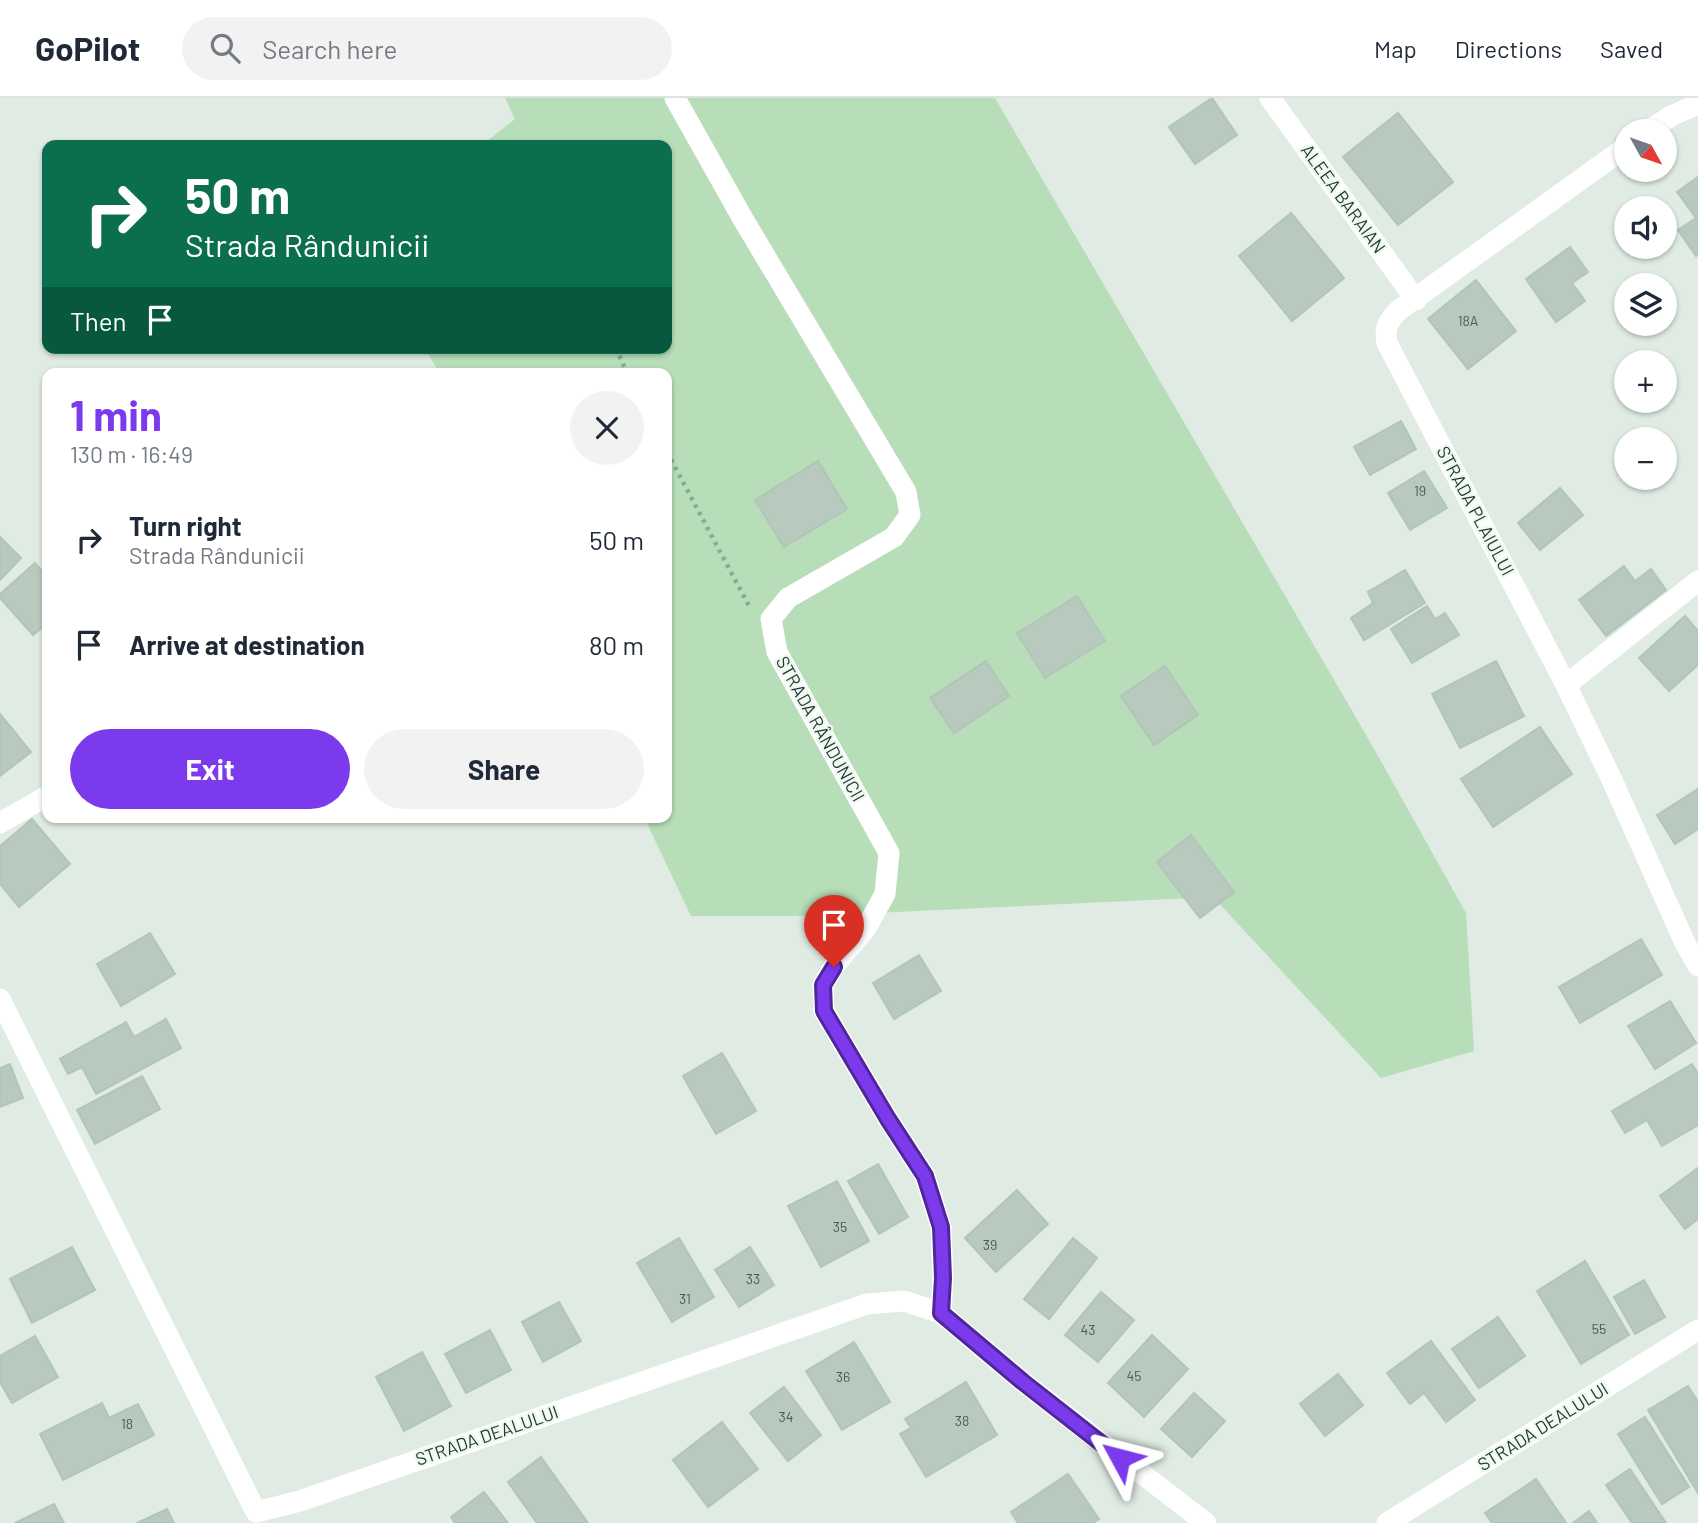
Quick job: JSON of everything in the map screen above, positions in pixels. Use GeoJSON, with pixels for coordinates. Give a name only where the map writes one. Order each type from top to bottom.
{"type":"FeatureCollection","features":[{"type":"Feature","properties":{"kind":"street","name":"STRADA RÂNDUNICII"},"geometry":{"type":"LineString","coordinates":[[675,98],[750,231],[906,492],[910,515],[894,537],[788,598],[771,619],[777,652],[889,853],[885,894],[866,928],[823,985],[824,1011],[925,1176],[941,1227],[941,1313]]}},
{"type":"Feature","properties":{"kind":"street","name":"ALEEA BARAIAN"},"geometry":{"type":"LineString","coordinates":[[1270,98],[1416,300]]}},
{"type":"Feature","properties":{"kind":"street"},"geometry":{"type":"LineString","coordinates":[[1666,119],[1698,104]]}},
{"type":"Feature","properties":{"kind":"street","name":"STRADA PLAIULUI"},"geometry":{"type":"LineString","coordinates":[[1614,156],[1390,319],[1385,331],[1387,343],[1566,685],[1698,966]]}},
{"type":"Feature","properties":{"kind":"street"},"geometry":{"type":"LineString","coordinates":[[1566,685],[1698,582]]}},
{"type":"Feature","properties":{"kind":"street"},"geometry":{"type":"LineString","coordinates":[[0,823],[42,799]]}},
{"type":"Feature","properties":{"kind":"street","name":"STRADA DEALULUI"},"geometry":{"type":"LineString","coordinates":[[0,999],[256,1518],[867,1304],[904,1301],[941,1313],[1023,1382],[1206,1523]]}},
{"type":"Feature","properties":{"kind":"street","name":"STRADA DEALULUI"},"geometry":{"type":"LineString","coordinates":[[1387,1523],[1698,1330]]}},
{"type":"Feature","properties":{"kind":"path"},"geometry":{"type":"LineString","coordinates":[[672,461],[736,582],[777,652]]}},
{"type":"Feature","properties":{"kind":"green space"},"geometry":{"type":"Polygon","coordinates":[[[505,98],[995,98],[1369,740],[1466,913],[1474,1051],[1381,1078],[1213,897],[810,916],[691,916],[647,823],[672,823],[672,368],[436,368],[428,354],[672,354],[672,140],[488,140],[515,119],[505,98]]]}},
{"type":"Feature","properties":{"kind":"building"},"geometry":{"type":"Polygon","coordinates":[[[1212,98],[1237,135],[1195,164],[1169,127],[1212,98]]]}},
{"type":"Feature","properties":{"kind":"building"},"geometry":{"type":"Polygon","coordinates":[[[1398,113],[1453,182],[1398,225],[1343,157],[1398,113]]]}},
{"type":"Feature","properties":{"kind":"building"},"geometry":{"type":"Polygon","coordinates":[[[1698,177],[1696,256],[1678,230],[1696,218],[1677,192],[1698,177]]]}},
{"type":"Feature","properties":{"kind":"building"},"geometry":{"type":"Polygon","coordinates":[[[1291,213],[1344,278],[1292,321],[1239,256],[1291,213]]]}},
{"type":"Feature","properties":{"kind":"building"},"geometry":{"type":"Polygon","coordinates":[[[1570,247],[1588,272],[1572,283],[1585,301],[1556,322],[1526,279],[1570,247]]]}},
{"type":"Feature","properties":{"kind":"building"},"geometry":{"type":"Polygon","coordinates":[[[1476,280],[1516,331],[1468,369],[1428,319],[1476,280]]]}},
{"type":"Feature","properties":{"kind":"building"},"geometry":{"type":"Polygon","coordinates":[[[1401,421],[1416,449],[1370,475],[1354,447],[1401,421]]]}},
{"type":"Feature","properties":{"kind":"building"},"geometry":{"type":"Polygon","coordinates":[[[818,461],[847,509],[784,547],[755,500],[818,461]]]}},
{"type":"Feature","properties":{"kind":"building"},"geometry":{"type":"Polygon","coordinates":[[[1424,471],[1447,508],[1410,530],[1388,493],[1424,471]]]}},
{"type":"Feature","properties":{"kind":"building"},"geometry":{"type":"Polygon","coordinates":[[[1560,488],[1583,515],[1540,550],[1518,523],[1560,488]]]}},
{"type":"Feature","properties":{"kind":"building"},"geometry":{"type":"Polygon","coordinates":[[[0,537],[21,558],[0,580],[0,537]]]}},
{"type":"Feature","properties":{"kind":"building"},"geometry":{"type":"Polygon","coordinates":[[[35,563],[42,571],[42,627],[33,635],[0,598],[0,594],[35,563]]]}},
{"type":"Feature","properties":{"kind":"building"},"geometry":{"type":"Polygon","coordinates":[[[1624,566],[1635,581],[1651,569],[1666,590],[1606,636],[1579,600],[1624,566]]]}},
{"type":"Feature","properties":{"kind":"building"},"geometry":{"type":"Polygon","coordinates":[[[1405,570],[1425,603],[1364,640],[1351,618],[1373,603],[1368,592],[1405,570]]]}},
{"type":"Feature","properties":{"kind":"building"},"geometry":{"type":"Polygon","coordinates":[[[1077,596],[1105,641],[1045,678],[1017,633],[1077,596]]]}},
{"type":"Feature","properties":{"kind":"building"},"geometry":{"type":"Polygon","coordinates":[[[1427,606],[1435,619],[1445,613],[1459,635],[1412,663],[1391,629],[1427,606]]]}},
{"type":"Feature","properties":{"kind":"building"},"geometry":{"type":"Polygon","coordinates":[[[1685,616],[1698,631],[1698,665],[1669,691],[1639,658],[1685,616]]]}},
{"type":"Feature","properties":{"kind":"building"},"geometry":{"type":"Polygon","coordinates":[[[986,661],[1009,696],[954,733],[930,698],[986,661]]]}},
{"type":"Feature","properties":{"kind":"building"},"geometry":{"type":"Polygon","coordinates":[[[1496,661],[1524,716],[1460,748],[1432,694],[1496,661]]]}},
{"type":"Feature","properties":{"kind":"building"},"geometry":{"type":"Polygon","coordinates":[[[1165,666],[1198,715],[1154,745],[1121,696],[1165,666]]]}},
{"type":"Feature","properties":{"kind":"building"},"geometry":{"type":"Polygon","coordinates":[[[0,714],[31,752],[0,776],[0,714]]]}},
{"type":"Feature","properties":{"kind":"building"},"geometry":{"type":"Polygon","coordinates":[[[1540,727],[1572,774],[1493,827],[1461,779],[1540,727]]]}},
{"type":"Feature","properties":{"kind":"building"},"geometry":{"type":"Polygon","coordinates":[[[1698,789],[1698,829],[1675,844],[1657,815],[1698,789]]]}},
{"type":"Feature","properties":{"kind":"building"},"geometry":{"type":"Polygon","coordinates":[[[32,819],[70,864],[19,907],[0,884],[0,846],[32,819]]]}},
{"type":"Feature","properties":{"kind":"building"},"geometry":{"type":"Polygon","coordinates":[[[1191,835],[1234,892],[1200,918],[1157,862],[1191,835]]]}},
{"type":"Feature","properties":{"kind":"building"},"geometry":{"type":"Polygon","coordinates":[[[150,933],[175,974],[121,1006],[97,964],[150,933]]]}},
{"type":"Feature","properties":{"kind":"building"},"geometry":{"type":"Polygon","coordinates":[[[1641,939],[1662,975],[1580,1023],[1559,987],[1641,939]]]}},
{"type":"Feature","properties":{"kind":"building"},"geometry":{"type":"Polygon","coordinates":[[[919,955],[941,991],[894,1019],[873,983],[919,955]]]}},
{"type":"Feature","properties":{"kind":"building"},"geometry":{"type":"Polygon","coordinates":[[[1670,1001],[1696,1043],[1655,1069],[1628,1026],[1670,1001]]]}},
{"type":"Feature","properties":{"kind":"building"},"geometry":{"type":"Polygon","coordinates":[[[166,1019],[181,1048],[96,1094],[82,1067],[68,1074],[60,1059],[126,1022],[134,1037],[166,1019]]]}},
{"type":"Feature","properties":{"kind":"building"},"geometry":{"type":"Polygon","coordinates":[[[722,1053],[756,1111],[716,1134],[683,1076],[722,1053]]]}},
{"type":"Feature","properties":{"kind":"building"},"geometry":{"type":"Polygon","coordinates":[[[10,1064],[23,1098],[0,1107],[0,1068],[10,1064]]]}},
{"type":"Feature","properties":{"kind":"building"},"geometry":{"type":"Polygon","coordinates":[[[1692,1064],[1698,1074],[1698,1125],[1662,1146],[1647,1120],[1625,1133],[1612,1111],[1692,1064]]]}},
{"type":"Feature","properties":{"kind":"building"},"geometry":{"type":"Polygon","coordinates":[[[142,1076],[160,1109],[95,1144],[77,1110],[142,1076]]]}},
{"type":"Feature","properties":{"kind":"building"},"geometry":{"type":"Polygon","coordinates":[[[878,1164],[908,1217],[879,1234],[848,1181],[878,1164]]]}},
{"type":"Feature","properties":{"kind":"building"},"geometry":{"type":"Polygon","coordinates":[[[1698,1168],[1698,1219],[1685,1229],[1660,1196],[1698,1168]]]}},
{"type":"Feature","properties":{"kind":"building"},"geometry":{"type":"Polygon","coordinates":[[[837,1181],[869,1241],[821,1267],[788,1206],[837,1181]]]}},
{"type":"Feature","properties":{"kind":"building"},"geometry":{"type":"Polygon","coordinates":[[[1017,1190],[1048,1224],[996,1272],[965,1238],[1017,1190]]]}},
{"type":"Feature","properties":{"kind":"building"},"geometry":{"type":"Polygon","coordinates":[[[679,1238],[714,1297],[672,1322],[637,1263],[679,1238]]]}},
{"type":"Feature","properties":{"kind":"building"},"geometry":{"type":"Polygon","coordinates":[[[1073,1238],[1097,1258],[1049,1319],[1024,1299],[1073,1238]]]}},
{"type":"Feature","properties":{"kind":"building"},"geometry":{"type":"Polygon","coordinates":[[[72,1247],[95,1290],[32,1323],[10,1279],[72,1247]]]}},
{"type":"Feature","properties":{"kind":"building"},"geometry":{"type":"Polygon","coordinates":[[[750,1247],[774,1285],[739,1307],[715,1270],[750,1247]]]}},
{"type":"Feature","properties":{"kind":"building"},"geometry":{"type":"Polygon","coordinates":[[[1585,1261],[1629,1335],[1581,1364],[1537,1291],[1585,1261]]]}},
{"type":"Feature","properties":{"kind":"building"},"geometry":{"type":"Polygon","coordinates":[[[1644,1280],[1665,1317],[1635,1334],[1614,1297],[1644,1280]]]}},
{"type":"Feature","properties":{"kind":"building"},"geometry":{"type":"Polygon","coordinates":[[[1101,1292],[1134,1320],[1098,1362],[1065,1335],[1101,1292]]]}},
{"type":"Feature","properties":{"kind":"building"},"geometry":{"type":"Polygon","coordinates":[[[559,1302],[581,1341],[543,1362],[522,1322],[559,1302]]]}},
{"type":"Feature","properties":{"kind":"building"},"geometry":{"type":"Polygon","coordinates":[[[1498,1317],[1525,1356],[1479,1388],[1452,1349],[1498,1317]]]}},
{"type":"Feature","properties":{"kind":"building"},"geometry":{"type":"Polygon","coordinates":[[[490,1330],[511,1370],[466,1393],[445,1354],[490,1330]]]}},
{"type":"Feature","properties":{"kind":"building"},"geometry":{"type":"Polygon","coordinates":[[[1152,1335],[1188,1369],[1144,1417],[1108,1383],[1152,1335]]]}},
{"type":"Feature","properties":{"kind":"building"},"geometry":{"type":"Polygon","coordinates":[[[35,1336],[58,1377],[12,1403],[0,1382],[0,1356],[35,1336]]]}},
{"type":"Feature","properties":{"kind":"building"},"geometry":{"type":"Polygon","coordinates":[[[1431,1341],[1475,1400],[1446,1422],[1424,1393],[1410,1404],[1387,1373],[1431,1341]]]}},
{"type":"Feature","properties":{"kind":"building"},"geometry":{"type":"Polygon","coordinates":[[[854,1342],[890,1402],[842,1430],[806,1371],[854,1342]]]}},
{"type":"Feature","properties":{"kind":"building"},"geometry":{"type":"Polygon","coordinates":[[[422,1352],[451,1406],[404,1431],[376,1377],[422,1352]]]}},
{"type":"Feature","properties":{"kind":"building"},"geometry":{"type":"Polygon","coordinates":[[[1338,1374],[1363,1405],[1325,1436],[1300,1404],[1338,1374]]]}},
{"type":"Feature","properties":{"kind":"building"},"geometry":{"type":"Polygon","coordinates":[[[966,1382],[997,1435],[926,1477],[900,1434],[911,1428],[905,1419],[966,1382]]]}},
{"type":"Feature","properties":{"kind":"building"},"geometry":{"type":"Polygon","coordinates":[[[1688,1386],[1698,1402],[1698,1493],[1648,1410],[1688,1386]]]}},
{"type":"Feature","properties":{"kind":"building"},"geometry":{"type":"Polygon","coordinates":[[[784,1387],[821,1435],[788,1461],[750,1413],[784,1387]]]}},
{"type":"Feature","properties":{"kind":"building"},"geometry":{"type":"Polygon","coordinates":[[[1194,1393],[1225,1421],[1192,1457],[1161,1429],[1194,1393]]]}},
{"type":"Feature","properties":{"kind":"building"},"geometry":{"type":"Polygon","coordinates":[[[102,1403],[109,1418],[138,1404],[154,1435],[63,1480],[40,1434],[102,1403]]]}},
{"type":"Feature","properties":{"kind":"building"},"geometry":{"type":"Polygon","coordinates":[[[1645,1417],[1689,1487],[1662,1504],[1618,1434],[1645,1417]]]}},
{"type":"Feature","properties":{"kind":"building"},"geometry":{"type":"Polygon","coordinates":[[[722,1422],[758,1469],[708,1507],[673,1460],[722,1422]]]}},
{"type":"Feature","properties":{"kind":"building"},"geometry":{"type":"Polygon","coordinates":[[[541,1457],[588,1523],[537,1523],[508,1482],[541,1457]]]}},
{"type":"Feature","properties":{"kind":"building"},"geometry":{"type":"Polygon","coordinates":[[[1630,1469],[1666,1523],[1632,1523],[1606,1485],[1630,1469]]]}},
{"type":"Feature","properties":{"kind":"building"},"geometry":{"type":"Polygon","coordinates":[[[1068,1474],[1099,1519],[1093,1523],[1018,1523],[1011,1512],[1068,1474]]]}},
{"type":"Feature","properties":{"kind":"building"},"geometry":{"type":"Polygon","coordinates":[[[1536,1479],[1566,1523],[1492,1523],[1485,1513],[1536,1479]]]}},
{"type":"Feature","properties":{"kind":"building"},"geometry":{"type":"Polygon","coordinates":[[[484,1492],[508,1523],[455,1523],[451,1517],[484,1492]]]}},
{"type":"Feature","properties":{"kind":"building"},"geometry":{"type":"Polygon","coordinates":[[[54,1504],[64,1523],[15,1523],[54,1504]]]}},
{"type":"Feature","properties":{"kind":"building"},"geometry":{"type":"Polygon","coordinates":[[[167,1509],[174,1523],[137,1523],[167,1509]]]}},
{"type":"Feature","properties":{"kind":"building"},"geometry":{"type":"Polygon","coordinates":[[[1589,1511],[1597,1523],[1573,1523],[1589,1511]]]}},
{"type":"Feature","properties":{"kind":"route"},"geometry":{"type":"LineString","coordinates":[[834,967],[823,985],[824,1011],[925,1176],[941,1227],[941,1313],[1120,1458]]}}]}
